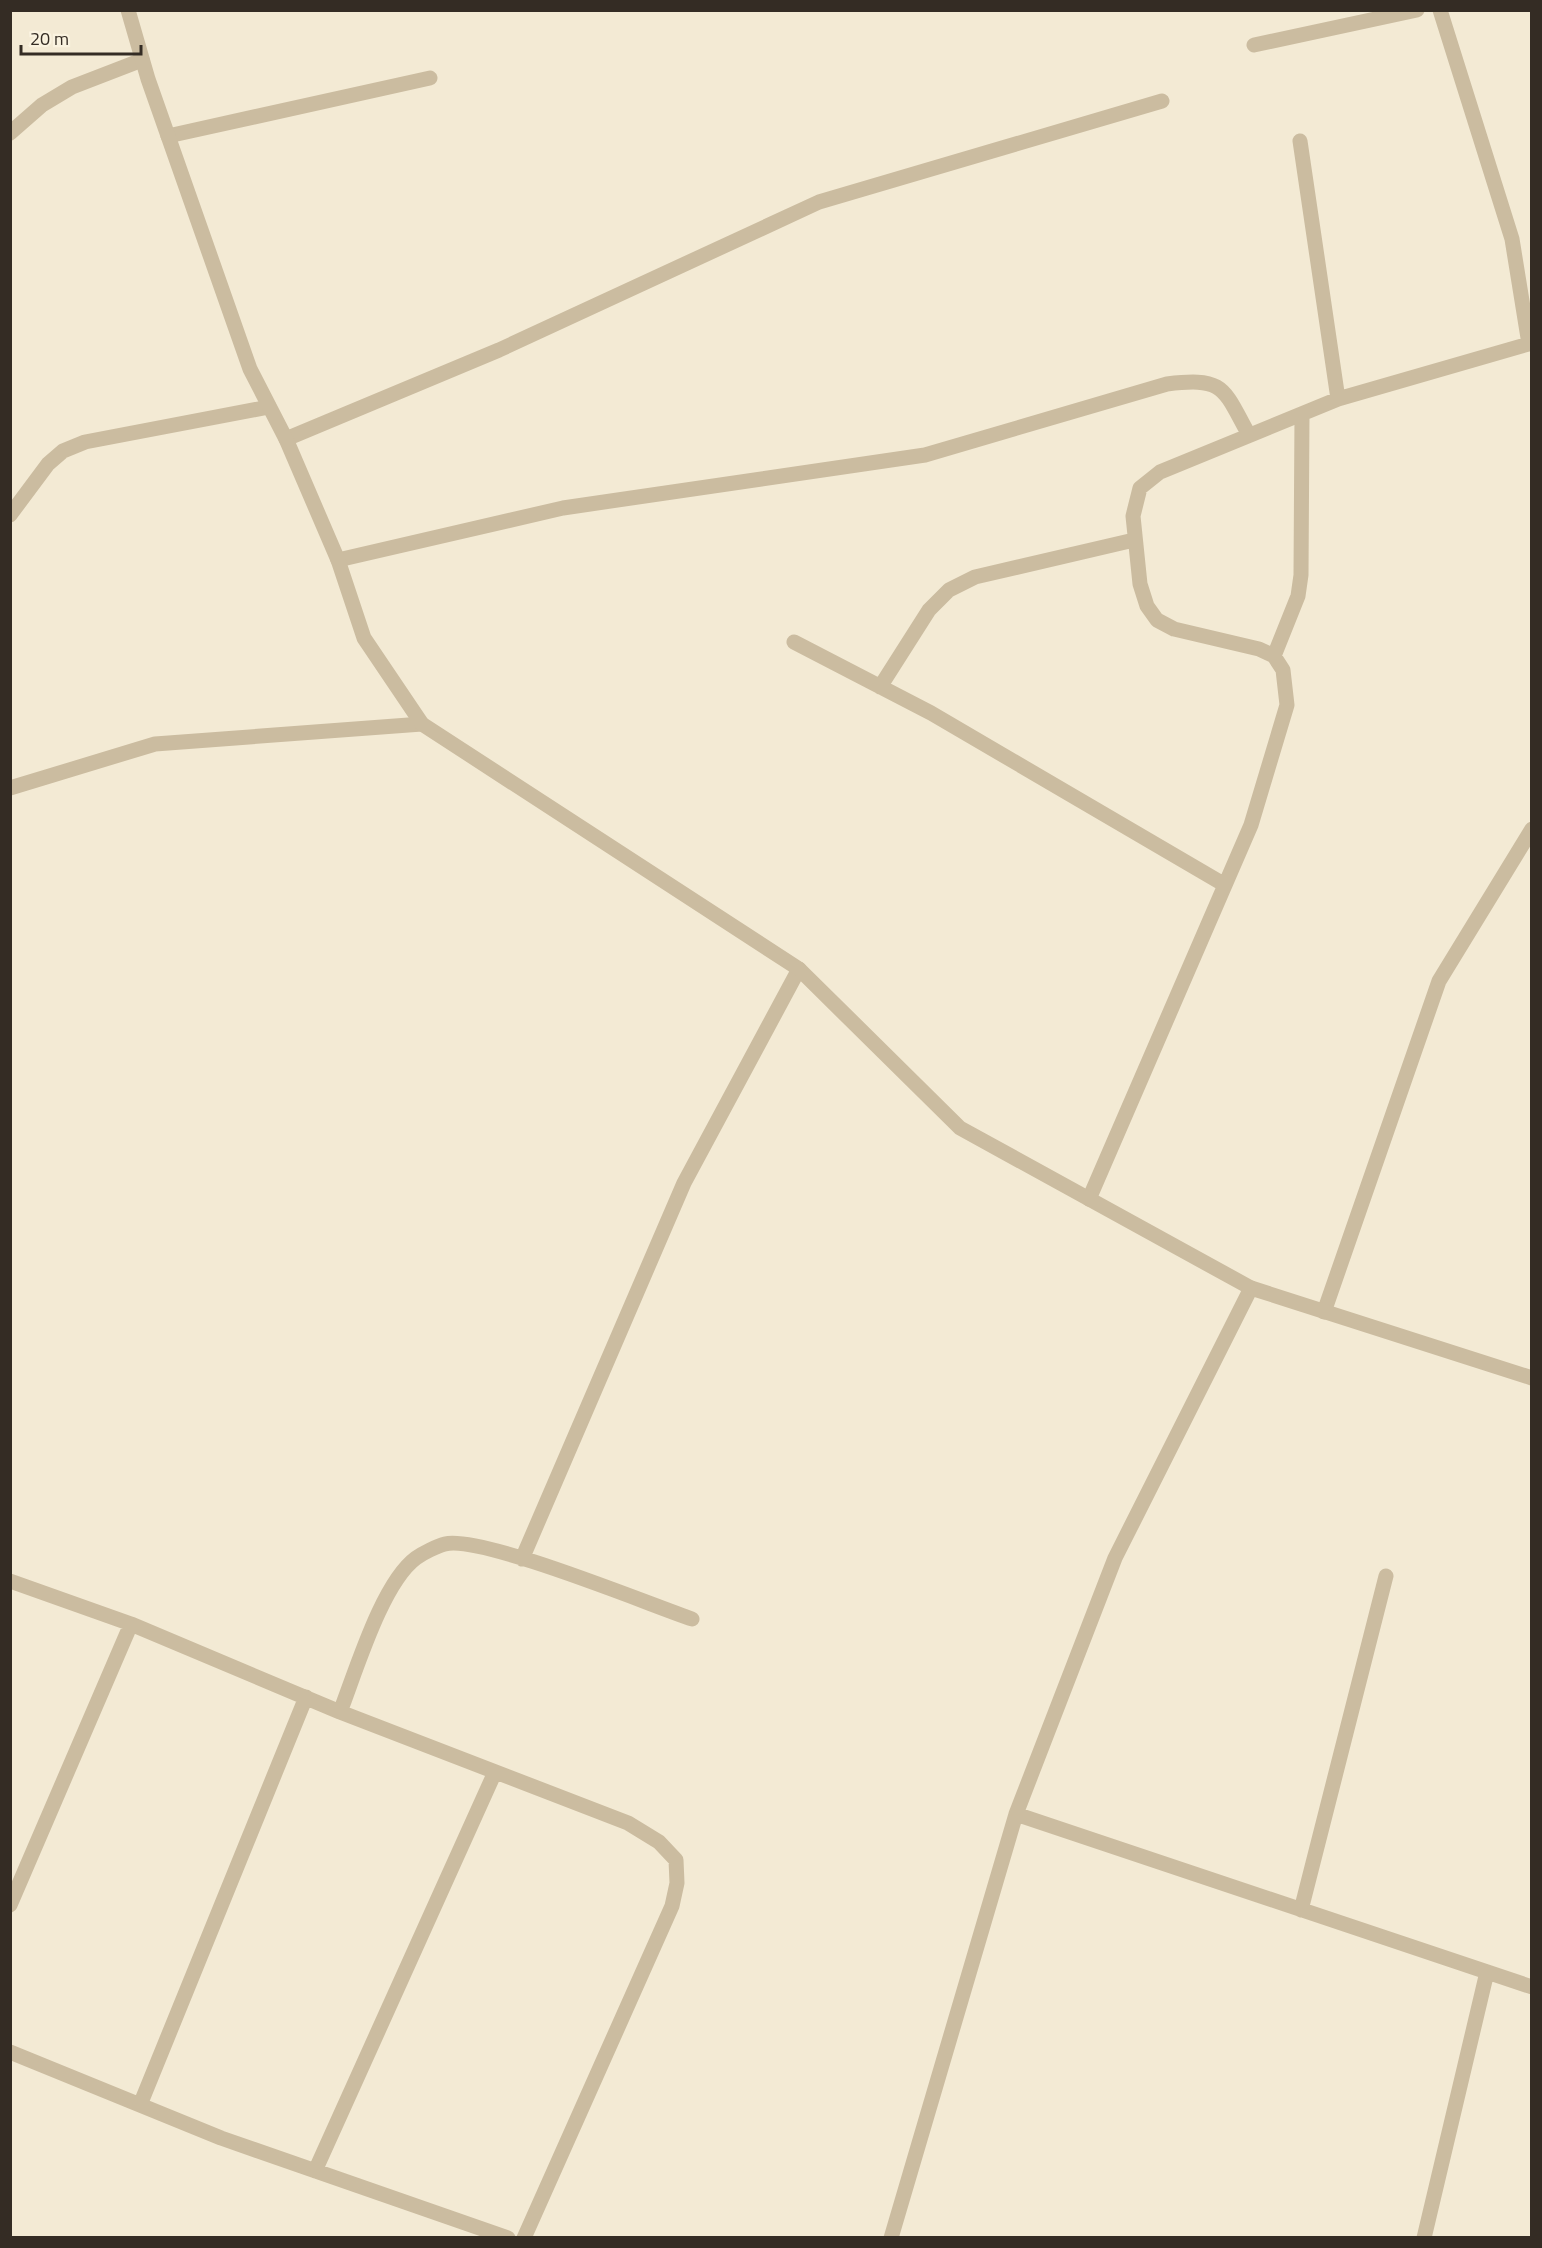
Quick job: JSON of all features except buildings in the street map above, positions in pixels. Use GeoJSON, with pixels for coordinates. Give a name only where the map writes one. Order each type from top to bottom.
{"type":"FeatureCollection","features":[{"type":"Feature","properties":{"kind":"street"},"geometry":{"type":"LineString","coordinates":[[128,10],[142,60],[250,369],[286,439],[338,560],[364,638],[422,724],[800,969],[960,1128],[1251,1288],[1532,1378]]}},
{"type":"Feature","properties":{"kind":"street"},"geometry":{"type":"LineString","coordinates":[[1254,45],[1418,10]]}},
{"type":"Feature","properties":{"kind":"street"},"geometry":{"type":"LineString","coordinates":[[1089,1200],[1251,825],[1287,705],[1283,670],[1274,656],[1259,649],[1174,629],[1157,620],[1147,606],[1140,585],[1134,540],[1134,516],[1140,488],[1160,472],[1338,399],[1530,343],[1512,239],[1440,10]]}},
{"type":"Feature","properties":{"kind":"street"},"geometry":{"type":"LineString","coordinates":[[10,133],[42,105],[72,87],[142,60]]}},
{"type":"Feature","properties":{"kind":"street"},"geometry":{"type":"LineString","coordinates":[[168,136],[430,78]]}},
{"type":"Feature","properties":{"kind":"street"},"geometry":{"type":"LineString","coordinates":[[286,439],[499,350],[819,202],[1162,101]]}},
{"type":"Feature","properties":{"kind":"street"},"geometry":{"type":"LineString","coordinates":[[1300,141],[1338,399]]}},
{"type":"Feature","properties":{"kind":"street"},"geometry":{"type":"LineString","coordinates":[[338,560],[563,508],[925,455],[1167,384],[1198,380],[1215,384],[1226,393],[1249,435]]}},
{"type":"Feature","properties":{"kind":"street"},"geometry":{"type":"LineString","coordinates":[[10,515],[48,464],[63,451],[78,445],[269,407]]}},
{"type":"Feature","properties":{"kind":"street"},"geometry":{"type":"LineString","coordinates":[[1274,656],[1298,596],[1301,574],[1302,414]]}},
{"type":"Feature","properties":{"kind":"street"},"geometry":{"type":"LineString","coordinates":[[880,687],[929,610],[949,590],[975,577],[1134,540]]}},
{"type":"Feature","properties":{"kind":"street"},"geometry":{"type":"LineString","coordinates":[[794,642],[931,713],[1225,885]]}},
{"type":"Feature","properties":{"kind":"street"},"geometry":{"type":"LineString","coordinates":[[10,788],[155,744],[422,724]]}},
{"type":"Feature","properties":{"kind":"street"},"geometry":{"type":"LineString","coordinates":[[1324,1312],[1439,981],[1532,829]]}},
{"type":"Feature","properties":{"kind":"street"},"geometry":{"type":"LineString","coordinates":[[522,1559],[684,1183],[800,969]]}},
{"type":"Feature","properties":{"kind":"street"},"geometry":{"type":"LineString","coordinates":[[891,2238],[1016,1814],[1115,1558],[1251,1288]]}},
{"type":"Feature","properties":{"kind":"street"},"geometry":{"type":"LineString","coordinates":[[340,1712],[382,1607],[396,1582],[416,1558],[446,1544],[496,1550],[692,1619]]}},
{"type":"Feature","properties":{"kind":"street"},"geometry":{"type":"LineString","coordinates":[[1300,1910],[1386,1576]]}},
{"type":"Feature","properties":{"kind":"street"},"geometry":{"type":"LineString","coordinates":[[10,1581],[131,1624],[340,1712],[628,1823],[659,1842],[676,1860],[677,1883],[672,1906],[524,2238]]}},
{"type":"Feature","properties":{"kind":"street"},"geometry":{"type":"LineString","coordinates":[[10,1905],[131,1624]]}},
{"type":"Feature","properties":{"kind":"street"},"geometry":{"type":"LineString","coordinates":[[140,2105],[306,1697]]}},
{"type":"Feature","properties":{"kind":"street"},"geometry":{"type":"LineString","coordinates":[[315,2171],[495,1772]]}},
{"type":"Feature","properties":{"kind":"street"},"geometry":{"type":"LineString","coordinates":[[1016,1814],[1532,1987]]}},
{"type":"Feature","properties":{"kind":"street"},"geometry":{"type":"LineString","coordinates":[[1424,2238],[1487,1972]]}},
{"type":"Feature","properties":{"kind":"street"},"geometry":{"type":"LineString","coordinates":[[10,2052],[221,2138],[508,2238]]}}]}
